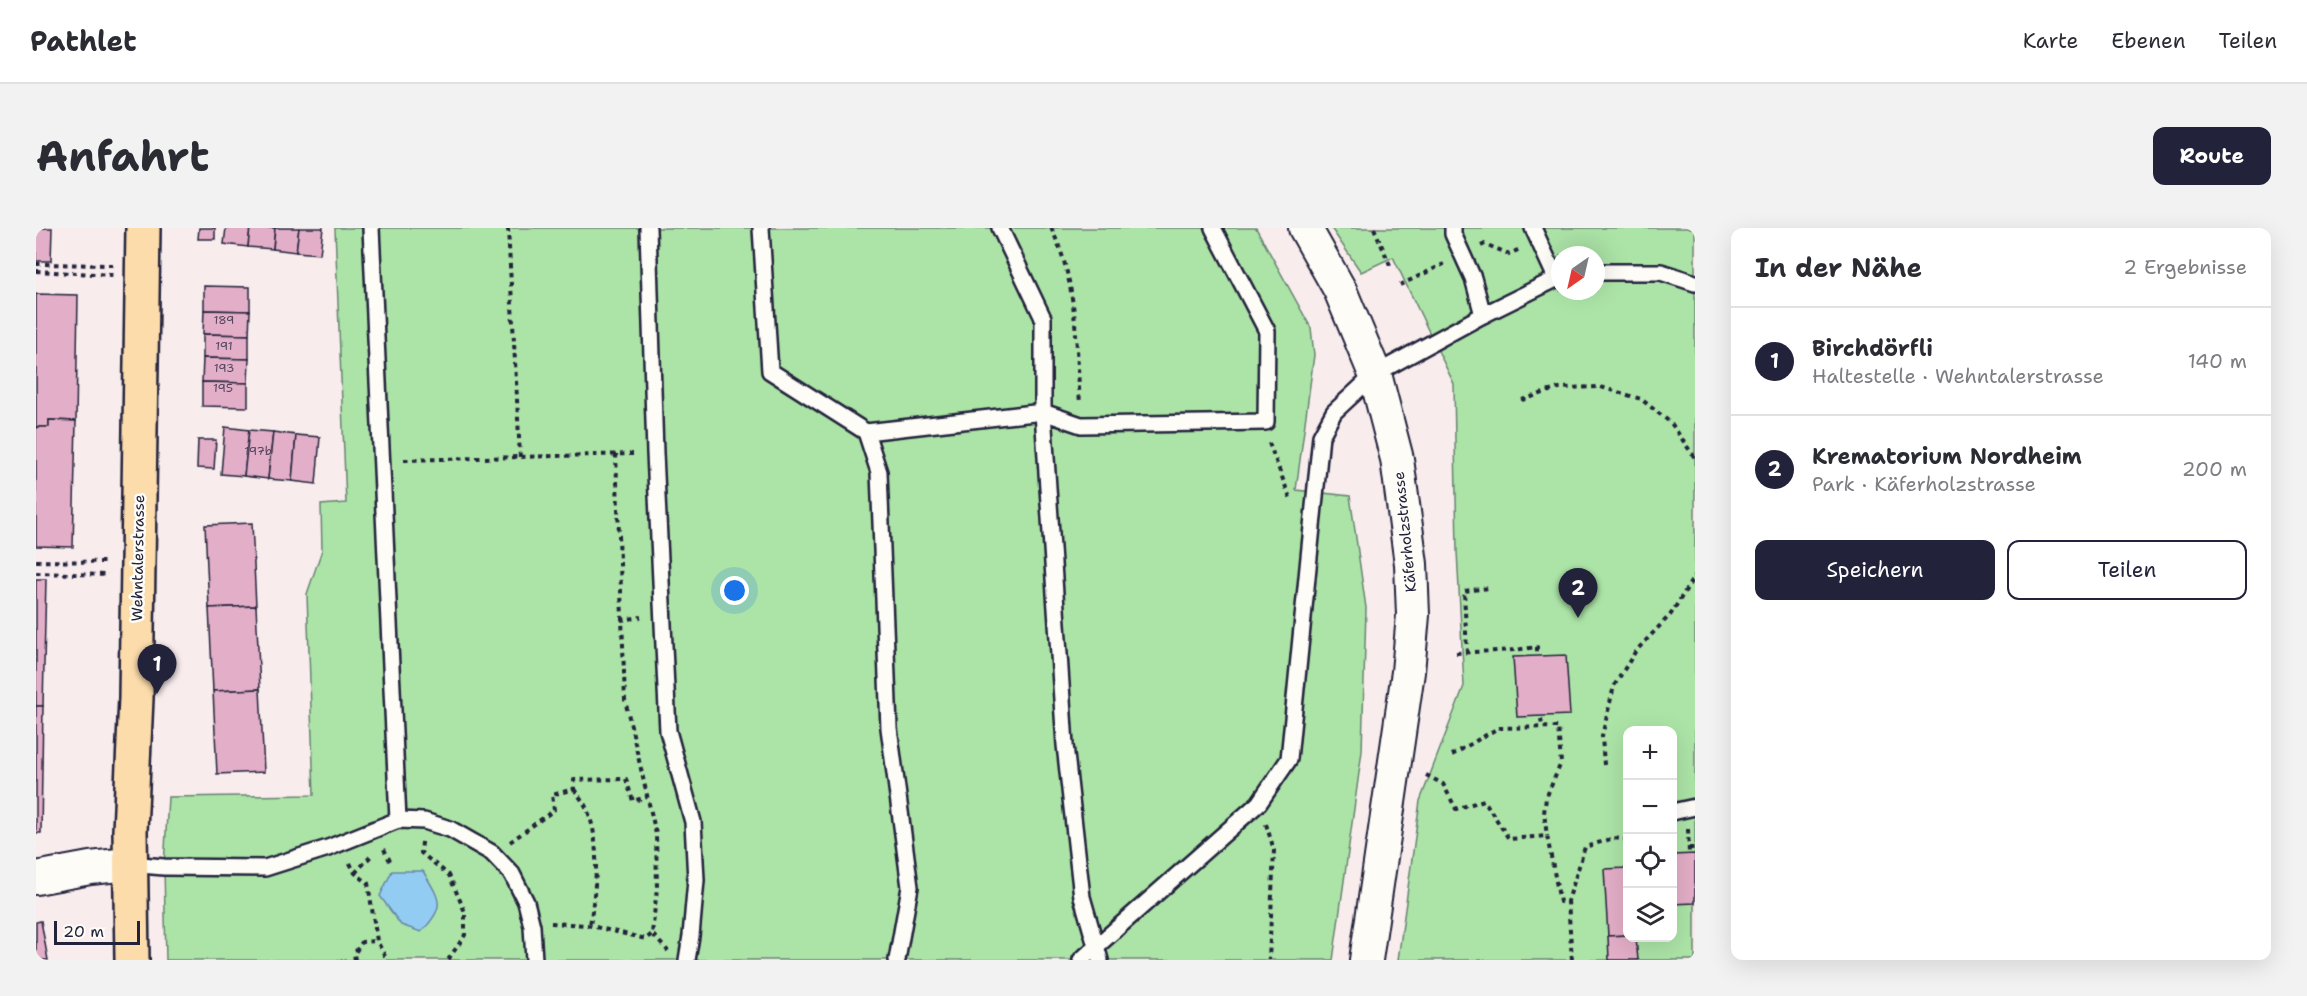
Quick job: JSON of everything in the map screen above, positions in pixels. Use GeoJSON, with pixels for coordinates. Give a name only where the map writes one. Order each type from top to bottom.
{"type":"FeatureCollection","features":[{"type":"Feature","properties":{"kind":"main road","name":"Wehntalerstrasse"},"geometry":{"type":"LineString","coordinates":[[132,960],[129,864],[136,698],[143,228]]}},
{"type":"Feature","properties":{"kind":"street","name":"Käferholzstrasse"},"geometry":{"type":"LineString","coordinates":[[1305,228],[1340,290],[1375,374],[1397,459],[1411,564],[1413,615],[1408,672],[1366,960]]}},
{"type":"Feature","properties":{"kind":"street"},"geometry":{"type":"LineString","coordinates":[[36,878],[90,868],[129,864]]}},
{"type":"Feature","properties":{"kind":"lane"},"geometry":{"type":"LineString","coordinates":[[371,228],[398,820]]}},
{"type":"Feature","properties":{"kind":"lane"},"geometry":{"type":"LineString","coordinates":[[648,228],[655,453],[668,731],[693,822],[696,880],[687,960]]}},
{"type":"Feature","properties":{"kind":"lane"},"geometry":{"type":"LineString","coordinates":[[761,228],[770,370],[866,432],[879,472],[889,728],[910,887],[897,960]]}},
{"type":"Feature","properties":{"kind":"lane"},"geometry":{"type":"LineString","coordinates":[[1000,228],[1043,318],[1044,412],[1065,745],[1082,897],[1098,954]]}},
{"type":"Feature","properties":{"kind":"lane"},"geometry":{"type":"LineString","coordinates":[[866,432],[1044,412],[1082,425],[1266,422],[1267,331],[1213,228]]}},
{"type":"Feature","properties":{"kind":"lane"},"geometry":{"type":"LineString","coordinates":[[1453,228],[1453,234],[1473,278],[1483,315]]}},
{"type":"Feature","properties":{"kind":"lane"},"geometry":{"type":"LineString","coordinates":[[1533,228],[1551,264]]}},
{"type":"Feature","properties":{"kind":"lane"},"geometry":{"type":"LineString","coordinates":[[1605,272],[1661,272],[1695,283]]}},
{"type":"Feature","properties":{"kind":"lane"},"geometry":{"type":"LineString","coordinates":[[1081,960],[1098,954],[1259,803],[1289,759],[1321,436],[1334,412],[1375,374],[1483,315],[1551,281]]}},
{"type":"Feature","properties":{"kind":"lane"},"geometry":{"type":"LineString","coordinates":[[1677,811],[1695,807]]}},
{"type":"Feature","properties":{"kind":"lane"},"geometry":{"type":"LineString","coordinates":[[129,864],[165,867],[265,868],[328,848],[398,820],[424,821],[450,829],[492,854],[512,874],[525,902],[532,926],[534,960]]}},
{"type":"Feature","properties":{"kind":"path"},"geometry":{"type":"LineString","coordinates":[[508,228],[520,457]]}},
{"type":"Feature","properties":{"kind":"path"},"geometry":{"type":"LineString","coordinates":[[1052,228],[1058,241],[1074,302],[1082,425]]}},
{"type":"Feature","properties":{"kind":"path"},"geometry":{"type":"LineString","coordinates":[[1374,228],[1390,265]]}},
{"type":"Feature","properties":{"kind":"path"},"geometry":{"type":"LineString","coordinates":[[36,264],[120,266]]}},
{"type":"Feature","properties":{"kind":"path"},"geometry":{"type":"LineString","coordinates":[[36,271],[120,275]]}},
{"type":"Feature","properties":{"kind":"path"},"geometry":{"type":"LineString","coordinates":[[1522,400],[1559,388],[1601,387],[1641,399],[1671,423],[1695,458]]}},
{"type":"Feature","properties":{"kind":"path"},"geometry":{"type":"LineString","coordinates":[[1266,422],[1266,435],[1290,498],[1315,502]]}},
{"type":"Feature","properties":{"kind":"path"},"geometry":{"type":"LineString","coordinates":[[382,460],[655,453]]}},
{"type":"Feature","properties":{"kind":"path"},"geometry":{"type":"LineString","coordinates":[[532,926],[556,922],[590,926],[646,939],[652,934],[657,888],[656,834],[625,700],[616,454]]}},
{"type":"Feature","properties":{"kind":"path"},"geometry":{"type":"LineString","coordinates":[[36,561],[115,562]]}},
{"type":"Feature","properties":{"kind":"path"},"geometry":{"type":"LineString","coordinates":[[36,573],[114,575]]}},
{"type":"Feature","properties":{"kind":"path"},"geometry":{"type":"LineString","coordinates":[[1604,765],[1602,736],[1614,686],[1635,652],[1671,614],[1695,575]]}},
{"type":"Feature","properties":{"kind":"path"},"geometry":{"type":"LineString","coordinates":[[1467,653],[1464,591],[1489,588]]}},
{"type":"Feature","properties":{"kind":"path"},"geometry":{"type":"LineString","coordinates":[[1456,653],[1537,647],[1537,654]]}},
{"type":"Feature","properties":{"kind":"path"},"geometry":{"type":"LineString","coordinates":[[1541,719],[1542,726]]}},
{"type":"Feature","properties":{"kind":"path"},"geometry":{"type":"LineString","coordinates":[[1452,755],[1498,728],[1558,727],[1561,764],[1546,798],[1544,813],[1560,902],[1568,901]]}},
{"type":"Feature","properties":{"kind":"path"},"geometry":{"type":"LineString","coordinates":[[1426,775],[1443,784],[1456,809],[1484,800],[1509,839],[1547,836]]}},
{"type":"Feature","properties":{"kind":"path"},"geometry":{"type":"LineString","coordinates":[[590,926],[596,863],[594,836],[587,808],[574,789],[573,780],[626,779],[633,801],[647,797]]}},
{"type":"Feature","properties":{"kind":"path"},"geometry":{"type":"LineString","coordinates":[[492,854],[554,810],[552,795],[574,789]]}},
{"type":"Feature","properties":{"kind":"path"},"geometry":{"type":"LineString","coordinates":[[1259,803],[1274,850],[1269,960]]}},
{"type":"Feature","properties":{"kind":"path"},"geometry":{"type":"LineString","coordinates":[[424,821],[421,852],[448,874],[465,912],[465,935],[448,960]]}},
{"type":"Feature","properties":{"kind":"path"},"geometry":{"type":"LineString","coordinates":[[1572,960],[1568,901],[1585,848],[1614,838],[1623,839]]}},
{"type":"Feature","properties":{"kind":"path"},"geometry":{"type":"LineString","coordinates":[[339,843],[355,873],[368,883],[377,941],[387,960]]}},
{"type":"Feature","properties":{"kind":"path"},"geometry":{"type":"LineString","coordinates":[[382,845],[390,861]]}},
{"type":"Feature","properties":{"kind":"path"},"geometry":{"type":"LineString","coordinates":[[1689,848],[1695,848]]}},
{"type":"Feature","properties":{"kind":"path"},"geometry":{"type":"LineString","coordinates":[[652,934],[668,951]]}},
{"type":"Feature","properties":{"kind":"path"},"geometry":{"type":"LineString","coordinates":[[355,960],[354,954],[362,942],[377,941]]}},
{"type":"Feature","properties":{"kind":"green space"},"geometry":{"type":"Polygon","coordinates":[[[335,228],[1256,228],[1311,328],[1314,355],[1296,490],[1350,496],[1366,608],[1362,751],[1333,960],[166,960],[164,867],[168,797],[314,795],[307,594],[322,550],[321,505],[346,503],[335,228]]]}},
{"type":"Feature","properties":{"kind":"green space"},"geometry":{"type":"Polygon","coordinates":[[[1331,228],[1695,228],[1695,960],[1398,960],[1420,801],[1464,686],[1457,551],[1454,384],[1393,257],[1361,272],[1331,228]]]}},
{"type":"Feature","properties":{"kind":"water"},"geometry":{"type":"Polygon","coordinates":[[[392,871],[423,871],[434,889],[438,909],[421,932],[401,925],[380,896],[392,871]]]}},
{"type":"Feature","properties":{"kind":"building"},"geometry":{"type":"Polygon","coordinates":[[[36,228],[52,228],[51,261],[36,261],[36,228]]]}},
{"type":"Feature","properties":{"kind":"building"},"geometry":{"type":"Polygon","coordinates":[[[199,228],[215,228],[215,239],[198,239],[199,228]]]}},
{"type":"Feature","properties":{"kind":"building"},"geometry":{"type":"Polygon","coordinates":[[[226,228],[250,228],[248,247],[224,244],[226,228]]]}},
{"type":"Feature","properties":{"kind":"building"},"geometry":{"type":"Polygon","coordinates":[[[250,228],[275,228],[273,249],[248,247],[250,228]]]}},
{"type":"Feature","properties":{"kind":"building"},"geometry":{"type":"Polygon","coordinates":[[[275,228],[299,228],[296,252],[273,249],[275,228]]]}},
{"type":"Feature","properties":{"kind":"building"},"geometry":{"type":"Polygon","coordinates":[[[299,228],[323,228],[320,254],[296,252],[299,228]]]}},
{"type":"Feature","properties":{"kind":"building"},"geometry":{"type":"Polygon","coordinates":[[[204,286],[250,287],[250,311],[204,310],[204,286]]]}},
{"type":"Feature","properties":{"kind":"building"},"geometry":{"type":"Polygon","coordinates":[[[36,294],[78,295],[76,421],[49,420],[49,427],[36,427],[36,294]]]}},
{"type":"Feature","properties":{"kind":"building"},"geometry":{"type":"Polygon","coordinates":[[[204,310],[250,311],[249,335],[203,334],[204,310]]]}},
{"type":"Feature","properties":{"kind":"building"},"geometry":{"type":"Polygon","coordinates":[[[203,334],[249,335],[249,359],[203,358],[203,334]]]}},
{"type":"Feature","properties":{"kind":"building"},"geometry":{"type":"Polygon","coordinates":[[[203,358],[249,359],[248,383],[202,382],[203,358]]]}},
{"type":"Feature","properties":{"kind":"building"},"geometry":{"type":"Polygon","coordinates":[[[202,382],[248,383],[248,407],[202,406],[202,382]]]}},
{"type":"Feature","properties":{"kind":"building"},"geometry":{"type":"Polygon","coordinates":[[[49,420],[76,421],[73,547],[36,546],[36,427],[49,427],[49,420]]]}},
{"type":"Feature","properties":{"kind":"building"},"geometry":{"type":"Polygon","coordinates":[[[225,427],[249,430],[244,476],[221,474],[225,427]]]}},
{"type":"Feature","properties":{"kind":"building"},"geometry":{"type":"Polygon","coordinates":[[[249,430],[273,432],[268,479],[244,476],[249,430]]]}},
{"type":"Feature","properties":{"kind":"building"},"geometry":{"type":"Polygon","coordinates":[[[273,432],[296,435],[292,481],[268,479],[273,432]]]}},
{"type":"Feature","properties":{"kind":"building"},"geometry":{"type":"Polygon","coordinates":[[[296,435],[320,437],[316,484],[292,481],[296,435]]]}},
{"type":"Feature","properties":{"kind":"building"},"geometry":{"type":"Polygon","coordinates":[[[198,440],[216,440],[214,469],[197,468],[198,440]]]}},
{"type":"Feature","properties":{"kind":"building"},"geometry":{"type":"Polygon","coordinates":[[[252,523],[256,606],[209,608],[205,525],[252,523]]]}},
{"type":"Feature","properties":{"kind":"building"},"geometry":{"type":"Polygon","coordinates":[[[36,579],[46,579],[43,706],[36,706],[36,579]]]}},
{"type":"Feature","properties":{"kind":"building"},"geometry":{"type":"Polygon","coordinates":[[[256,606],[260,689],[213,691],[209,608],[256,606]]]}},
{"type":"Feature","properties":{"kind":"building"},"geometry":{"type":"Polygon","coordinates":[[[1566,655],[1570,715],[1517,717],[1513,657],[1566,655]]]}},
{"type":"Feature","properties":{"kind":"building"},"geometry":{"type":"Polygon","coordinates":[[[260,689],[264,772],[217,774],[213,691],[260,689]]]}},
{"type":"Feature","properties":{"kind":"building"},"geometry":{"type":"Polygon","coordinates":[[[36,706],[43,706],[41,833],[36,833],[36,706]]]}},
{"type":"Feature","properties":{"kind":"building"},"geometry":{"type":"Polygon","coordinates":[[[1695,854],[1695,903],[1677,904],[1677,855],[1695,854]]]}},
{"type":"Feature","properties":{"kind":"building"},"geometry":{"type":"Polygon","coordinates":[[[1623,868],[1623,935],[1608,936],[1604,869],[1623,868]]]}},
{"type":"Feature","properties":{"kind":"building"},"geometry":{"type":"Polygon","coordinates":[[[41,921],[48,960],[36,960],[36,922],[41,921]]]}},
{"type":"Feature","properties":{"kind":"building"},"geometry":{"type":"Polygon","coordinates":[[[1623,935],[1623,942],[1636,942],[1638,960],[1609,960],[1608,936],[1623,935]]]}},
{"type":"Feature","properties":{"kind":"place","name":"Krematorium Nordheim"},"geometry":{"type":"Point","coordinates":[1578,618]}},
{"type":"Feature","properties":{"kind":"place","name":"Birchdörfli"},"geometry":{"type":"Point","coordinates":[157,694]}}]}
